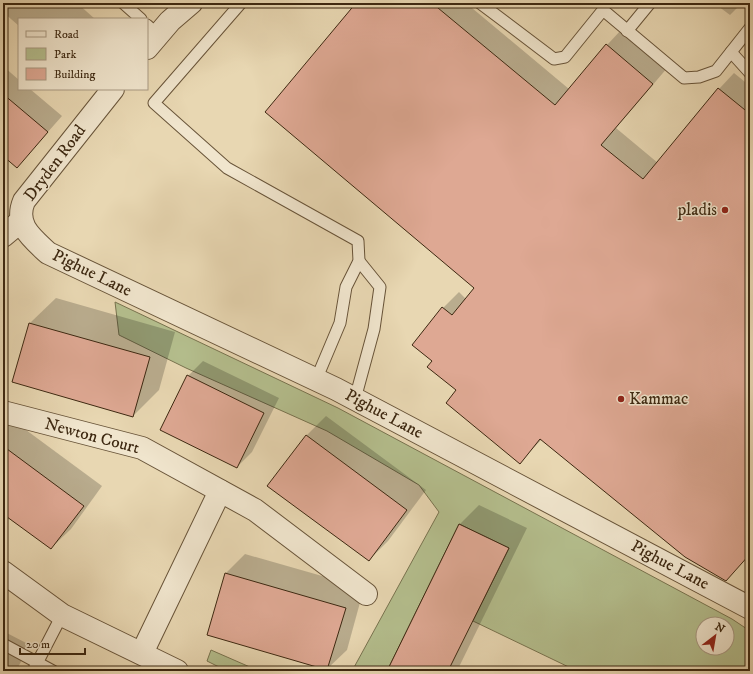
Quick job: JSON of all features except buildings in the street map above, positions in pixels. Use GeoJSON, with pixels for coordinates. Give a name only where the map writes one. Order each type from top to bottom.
{"type":"FeatureCollection","features":[{"type":"Feature","properties":{"kind":"street"},"geometry":{"type":"LineString","coordinates":[[151,36],[191,3]]}},
{"type":"Feature","properties":{"kind":"street","name":"Dryden Road"},"geometry":{"type":"LineString","coordinates":[[3,236],[21,221],[20,210],[24,201],[112,90]]}},
{"type":"Feature","properties":{"kind":"street","name":"Pighue Lane"},"geometry":{"type":"LineString","coordinates":[[21,221],[32,238],[48,253],[355,399],[750,608]]}},
{"type":"Feature","properties":{"kind":"street","name":"Newton Court"},"geometry":{"type":"LineString","coordinates":[[3,412],[142,448],[255,510],[366,594]]}},
{"type":"Feature","properties":{"kind":"street"},"geometry":{"type":"LineString","coordinates":[[142,653],[220,491]]}},
{"type":"Feature","properties":{"kind":"street"},"geometry":{"type":"LineString","coordinates":[[3,572],[62,615],[177,671]]}},
{"type":"Feature","properties":{"kind":"lane"},"geometry":{"type":"LineString","coordinates":[[123,3],[140,18]]}},
{"type":"Feature","properties":{"kind":"lane"},"geometry":{"type":"LineString","coordinates":[[241,3],[154,102],[227,168],[358,241],[359,261],[346,287],[340,324],[316,380]]}},
{"type":"Feature","properties":{"kind":"lane"},"geometry":{"type":"LineString","coordinates":[[480,3],[554,59],[565,57],[604,10],[684,78],[699,77],[716,71],[750,28]]}},
{"type":"Feature","properties":{"kind":"lane"},"geometry":{"type":"LineString","coordinates":[[627,31],[650,3]]}},
{"type":"Feature","properties":{"kind":"lane"},"geometry":{"type":"LineString","coordinates":[[731,52],[750,73]]}},
{"type":"Feature","properties":{"kind":"lane"},"geometry":{"type":"LineString","coordinates":[[355,399],[374,329],[380,287],[359,261]]}},
{"type":"Feature","properties":{"kind":"lane"},"geometry":{"type":"LineString","coordinates":[[35,667],[62,615]]}},
{"type":"Feature","properties":{"kind":"lane"},"geometry":{"type":"LineString","coordinates":[[3,644],[35,667],[53,671]]}},
{"type":"Feature","properties":{"kind":"green space"},"geometry":{"type":"Polygon","coordinates":[[[115,302],[338,408],[726,616],[695,616],[695,656],[735,656],[735,621],[750,631],[750,671],[743,668],[739,671],[577,671],[473,621],[509,548],[459,524],[387,671],[352,671],[439,512],[419,485],[327,431],[186,368],[119,335],[115,302]]]}},
{"type":"Feature","properties":{"kind":"green space"},"geometry":{"type":"Polygon","coordinates":[[[211,650],[259,671],[227,671],[207,661],[211,650]]]}},
{"type":"Feature","properties":{"kind":"place","name":"pladis"},"geometry":{"type":"Point","coordinates":[725,210]}},
{"type":"Feature","properties":{"kind":"place","name":"Kammac"},"geometry":{"type":"Point","coordinates":[621,399]}}]}
